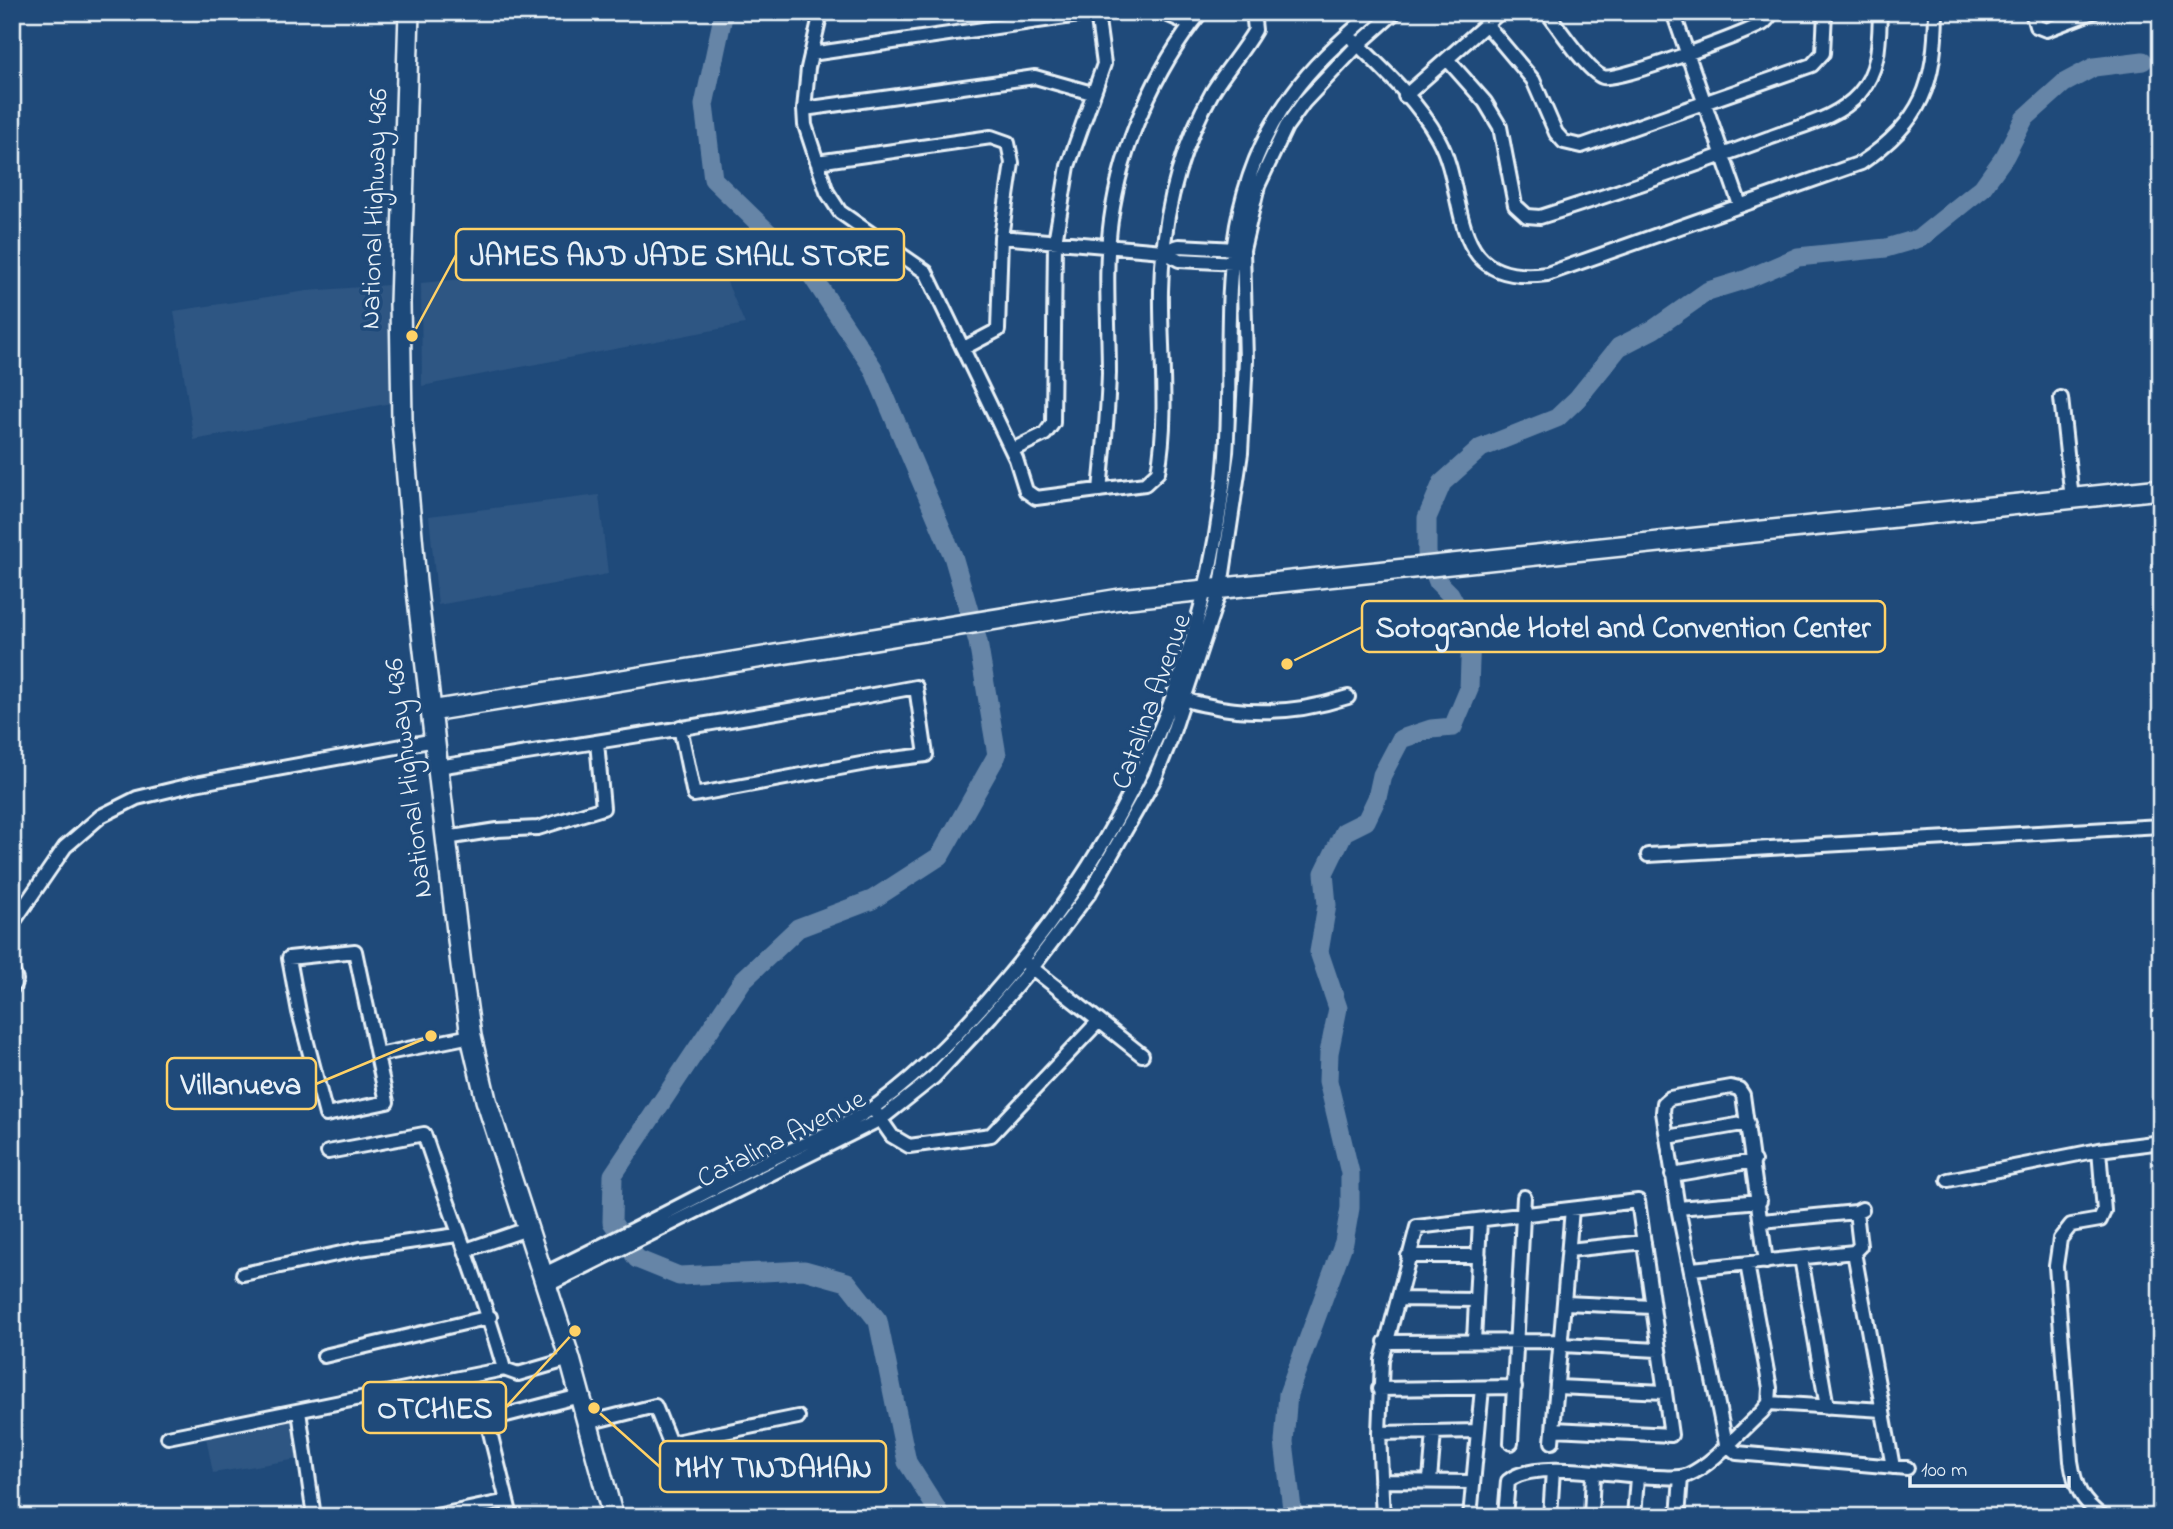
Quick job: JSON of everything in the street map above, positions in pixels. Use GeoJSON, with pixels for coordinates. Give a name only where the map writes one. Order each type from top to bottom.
{"type":"FeatureCollection","features":[{"type":"Feature","properties":{"kind":"main road","name":"National Highway 436"},"geometry":{"type":"LineString","coordinates":[[410,12],[400,303],[402,420],[431,711],[471,1035],[493,1125],[570,1359],[614,1517]]}},
{"type":"Feature","properties":{"kind":"main road"},"geometry":{"type":"LineString","coordinates":[[431,711],[1048,611],[1213,588],[2161,489]]}},
{"type":"Feature","properties":{"kind":"street"},"geometry":{"type":"LineString","coordinates":[[821,12],[811,54],[804,109],[805,125],[827,192],[841,212],[926,272],[1012,450],[1031,497],[1145,484],[1158,472],[1163,409],[1163,251],[1171,201],[1186,150],[1212,93],[1255,30],[1253,12]]}},
{"type":"Feature","properties":{"kind":"street"},"geometry":{"type":"LineString","coordinates":[[811,54],[1099,12],[1104,64],[1068,166],[1055,242],[1053,422],[1045,434],[1012,450]]}},
{"type":"Feature","properties":{"kind":"street"},"geometry":{"type":"LineString","coordinates":[[1162,12],[1191,25]]}},
{"type":"Feature","properties":{"kind":"street"},"geometry":{"type":"LineString","coordinates":[[1100,490],[1108,412],[1108,246],[1117,188],[1135,130],[1160,76],[1201,12]]}},
{"type":"Feature","properties":{"kind":"street","name":"Catalina Avenue"},"geometry":{"type":"LineString","coordinates":[[656,1224],[843,1140],[881,1119],[934,1077],[1032,968],[1090,892],[1137,814],[1165,754],[1213,588],[1241,453],[1245,360],[1236,218],[1258,149],[1294,91],[1373,12]]}},
{"type":"Feature","properties":{"kind":"street","name":"Catalina Avenue"},"geometry":{"type":"LineString","coordinates":[[1237,249],[1258,186],[1286,127],[1317,86],[1395,12]]}},
{"type":"Feature","properties":{"kind":"street"},"geometry":{"type":"LineString","coordinates":[[1405,96],[1500,12]]}},
{"type":"Feature","properties":{"kind":"street"},"geometry":{"type":"LineString","coordinates":[[1547,12],[1595,72],[1605,78],[1688,53],[1764,23],[1772,12]]}},
{"type":"Feature","properties":{"kind":"street"},"geometry":{"type":"LineString","coordinates":[[1673,12],[1740,205]]}},
{"type":"Feature","properties":{"kind":"street"},"geometry":{"type":"LineString","coordinates":[[1486,24],[1533,80],[1556,133],[1564,142],[1572,145],[1588,144],[1812,65],[1823,53],[1825,12]]}},
{"type":"Feature","properties":{"kind":"street"},"geometry":{"type":"LineString","coordinates":[[1447,59],[1485,102],[1500,127],[1513,201],[1517,209],[1527,216],[1547,214],[1723,155],[1834,113],[1853,100],[1868,80],[1877,60],[1880,12]]}},
{"type":"Feature","properties":{"kind":"street"},"geometry":{"type":"LineString","coordinates":[[1348,35],[1428,123],[1445,153],[1462,230],[1469,242],[1489,264],[1516,275],[1547,274],[1861,163],[1896,136],[1914,113],[1931,79],[1936,12]]}},
{"type":"Feature","properties":{"kind":"street"},"geometry":{"type":"LineString","coordinates":[[2032,12],[2036,26],[2046,30],[2093,12]]}},
{"type":"Feature","properties":{"kind":"street"},"geometry":{"type":"LineString","coordinates":[[804,109],[1035,77],[1092,93]]}},
{"type":"Feature","properties":{"kind":"street"},"geometry":{"type":"LineString","coordinates":[[817,162],[1000,138],[1008,143],[1013,155],[1001,237],[998,330],[964,348]]}},
{"type":"Feature","properties":{"kind":"street"},"geometry":{"type":"LineString","coordinates":[[1001,237],[1163,251],[1179,246],[1237,249]]}},
{"type":"Feature","properties":{"kind":"street"},"geometry":{"type":"LineString","coordinates":[[1163,251],[1179,260],[1237,263]]}},
{"type":"Feature","properties":{"kind":"street"},"geometry":{"type":"LineString","coordinates":[[2061,398],[2072,499]]}},
{"type":"Feature","properties":{"kind":"street"},"geometry":{"type":"LineString","coordinates":[[438,767],[916,687],[926,755],[877,761],[694,795],[680,727]]}},
{"type":"Feature","properties":{"kind":"street"},"geometry":{"type":"LineString","coordinates":[[1180,695],[1239,710],[1274,712],[1325,704],[1348,696]]}},
{"type":"Feature","properties":{"kind":"street","name":"Catalina Avenue"},"geometry":{"type":"LineString","coordinates":[[544,1281],[873,1108],[926,1067],[1021,960],[1079,885],[1105,843],[1180,695]]}},
{"type":"Feature","properties":{"kind":"street"},"geometry":{"type":"LineString","coordinates":[[12,924],[65,848],[101,816],[137,798],[194,784],[435,740]]}},
{"type":"Feature","properties":{"kind":"street"},"geometry":{"type":"LineString","coordinates":[[446,838],[497,830],[538,828],[603,808],[597,741]]}},
{"type":"Feature","properties":{"kind":"street"},"geometry":{"type":"LineString","coordinates":[[1648,855],[2161,827]]}},
{"type":"Feature","properties":{"kind":"street"},"geometry":{"type":"LineString","coordinates":[[355,951],[378,1055],[387,1102],[326,1115],[289,958],[355,951]]}},
{"type":"Feature","properties":{"kind":"street"},"geometry":{"type":"LineString","coordinates":[[1021,960],[1142,1055]]}},
{"type":"Feature","properties":{"kind":"street"},"geometry":{"type":"LineString","coordinates":[[12,970],[16,980],[12,988]]}},
{"type":"Feature","properties":{"kind":"street"},"geometry":{"type":"LineString","coordinates":[[873,1108],[892,1136],[909,1146],[992,1135],[1098,1022]]}},
{"type":"Feature","properties":{"kind":"street"},"geometry":{"type":"LineString","coordinates":[[378,1055],[471,1035]]}},
{"type":"Feature","properties":{"kind":"street"},"geometry":{"type":"LineString","coordinates":[[1766,1262],[1760,1201],[1743,1095],[1739,1089],[1711,1090],[1670,1098],[1664,1103],[1672,1175],[1726,1444],[1737,1454],[1907,1468]]}},
{"type":"Feature","properties":{"kind":"street"},"geometry":{"type":"LineString","coordinates":[[1668,1137],[1748,1123]]}},
{"type":"Feature","properties":{"kind":"street"},"geometry":{"type":"LineString","coordinates":[[328,1152],[424,1134],[457,1235],[466,1250],[490,1317],[504,1369]]}},
{"type":"Feature","properties":{"kind":"street"},"geometry":{"type":"LineString","coordinates":[[1948,1180],[2099,1150],[2161,1142]]}},
{"type":"Feature","properties":{"kind":"street"},"geometry":{"type":"LineString","coordinates":[[2099,1150],[2104,1211],[2100,1220],[2071,1225],[2065,1230],[2060,1238],[2056,1266],[2076,1489],[2090,1507],[2103,1517]]}},
{"type":"Feature","properties":{"kind":"street"},"geometry":{"type":"LineString","coordinates":[[1672,1175],[1754,1161]]}},
{"type":"Feature","properties":{"kind":"street"},"geometry":{"type":"LineString","coordinates":[[1511,1443],[1524,1196]]}},
{"type":"Feature","properties":{"kind":"street"},"geometry":{"type":"LineString","coordinates":[[1383,1517],[1379,1389],[1385,1342],[1417,1227],[1638,1201],[1671,1435],[1553,1436],[1572,1209]]}},
{"type":"Feature","properties":{"kind":"street"},"geometry":{"type":"LineString","coordinates":[[1678,1208],[1760,1201]]}},
{"type":"Feature","properties":{"kind":"street"},"geometry":{"type":"LineString","coordinates":[[1692,1269],[1854,1252],[1860,1246],[1860,1210],[1762,1221]]}},
{"type":"Feature","properties":{"kind":"street"},"geometry":{"type":"LineString","coordinates":[[1474,1341],[1480,1220]]}},
{"type":"Feature","properties":{"kind":"street"},"geometry":{"type":"LineString","coordinates":[[466,1250],[527,1228]]}},
{"type":"Feature","properties":{"kind":"street"},"geometry":{"type":"LineString","coordinates":[[243,1274],[349,1251],[457,1235]]}},
{"type":"Feature","properties":{"kind":"street"},"geometry":{"type":"LineString","coordinates":[[1569,1251],[1644,1242]]}},
{"type":"Feature","properties":{"kind":"street"},"geometry":{"type":"LineString","coordinates":[[1854,1252],[1893,1467]]}},
{"type":"Feature","properties":{"kind":"street"},"geometry":{"type":"LineString","coordinates":[[1408,1256],[1479,1256]]}},
{"type":"Feature","properties":{"kind":"street"},"geometry":{"type":"LineString","coordinates":[[1801,1258],[1827,1407]]}},
{"type":"Feature","properties":{"kind":"street"},"geometry":{"type":"LineString","coordinates":[[1505,1517],[1508,1480],[1518,1472],[1553,1470],[1637,1477],[1681,1477],[1699,1468],[1769,1403],[1770,1388],[1747,1264]]}},
{"type":"Feature","properties":{"kind":"street"},"geometry":{"type":"LineString","coordinates":[[1398,1299],[1475,1300]]}},
{"type":"Feature","properties":{"kind":"street"},"geometry":{"type":"LineString","coordinates":[[1565,1303],[1651,1307]]}},
{"type":"Feature","properties":{"kind":"street"},"geometry":{"type":"LineString","coordinates":[[324,1356],[490,1317]]}},
{"type":"Feature","properties":{"kind":"street"},"geometry":{"type":"LineString","coordinates":[[1385,1342],[1518,1340],[1658,1350]]}},
{"type":"Feature","properties":{"kind":"street"},"geometry":{"type":"LineString","coordinates":[[168,1437],[504,1369],[518,1374],[570,1359]]}},
{"type":"Feature","properties":{"kind":"street"},"geometry":{"type":"LineString","coordinates":[[1379,1389],[1515,1387]]}},
{"type":"Feature","properties":{"kind":"street"},"geometry":{"type":"LineString","coordinates":[[1558,1387],[1664,1392]]}},
{"type":"Feature","properties":{"kind":"street"},"geometry":{"type":"LineString","coordinates":[[1470,1517],[1482,1388]]}},
{"type":"Feature","properties":{"kind":"street"},"geometry":{"type":"LineString","coordinates":[[511,1517],[487,1420],[580,1396]]}},
{"type":"Feature","properties":{"kind":"street"},"geometry":{"type":"LineString","coordinates":[[1769,1403],[1882,1410]]}},
{"type":"Feature","properties":{"kind":"street"},"geometry":{"type":"LineString","coordinates":[[587,1423],[655,1406],[670,1443],[798,1417]]}},
{"type":"Feature","properties":{"kind":"street"},"geometry":{"type":"LineString","coordinates":[[299,1411],[314,1517]]}},
{"type":"Feature","properties":{"kind":"street"},"geometry":{"type":"LineString","coordinates":[[1379,1433],[1478,1431]]}},
{"type":"Feature","properties":{"kind":"street"},"geometry":{"type":"LineString","coordinates":[[1430,1480],[1434,1432]]}},
{"type":"Feature","properties":{"kind":"street"},"geometry":{"type":"LineString","coordinates":[[1550,1517],[1553,1470]]}},
{"type":"Feature","properties":{"kind":"street"},"geometry":{"type":"LineString","coordinates":[[1591,1517],[1593,1474]]}},
{"type":"Feature","properties":{"kind":"street"},"geometry":{"type":"LineString","coordinates":[[1634,1517],[1637,1477]]}},
{"type":"Feature","properties":{"kind":"street"},"geometry":{"type":"LineString","coordinates":[[1678,1517],[1681,1477]]}},
{"type":"Feature","properties":{"kind":"street"},"geometry":{"type":"LineString","coordinates":[[1381,1481],[1472,1482]]}},
{"type":"Feature","properties":{"kind":"street"},"geometry":{"type":"LineString","coordinates":[[431,1517],[507,1501]]}},
{"type":"Feature","properties":{"kind":"shaded area"},"geometry":{"type":"Polygon","coordinates":[[[715,254],[745,324],[422,386],[421,283],[715,254]]]}},
{"type":"Feature","properties":{"kind":"shaded area"},"geometry":{"type":"Polygon","coordinates":[[[388,285],[391,403],[194,440],[174,311],[307,291],[388,285]]]}},
{"type":"Feature","properties":{"kind":"shaded area"},"geometry":{"type":"Polygon","coordinates":[[[599,495],[608,574],[438,605],[429,516],[599,495]]]}},
{"type":"Feature","properties":{"kind":"shaded area"},"geometry":{"type":"Polygon","coordinates":[[[297,1416],[304,1458],[213,1473],[205,1432],[297,1416]]]}},
{"type":"Feature","properties":{"kind":"waterway"},"geometry":{"type":"LineString","coordinates":[[724,12],[704,105],[713,179],[810,273],[873,368],[953,556],[978,642],[997,755],[940,856],[872,900],[798,928],[743,980],[613,1175],[612,1222],[637,1259],[679,1276],[804,1270],[847,1282],[878,1321],[907,1462],[942,1517]]}},
{"type":"Feature","properties":{"kind":"waterway"},"geometry":{"type":"LineString","coordinates":[[2143,61],[2161,57]]}},
{"type":"Feature","properties":{"kind":"waterway"},"geometry":{"type":"LineString","coordinates":[[1293,1517],[1284,1442],[1288,1394],[1344,1242],[1350,1208],[1350,1173],[1328,1081],[1329,1053],[1338,1008],[1319,952],[1327,905],[1324,873],[1344,832],[1366,821],[1377,798],[1382,775],[1401,739],[1431,729],[1453,727],[1469,689],[1471,633],[1450,594],[1438,582],[1427,553],[1427,518],[1442,483],[1481,448],[1557,418],[1577,399],[1619,347],[1654,329],[1708,291],[1747,279],[1798,257],[1886,248],[1920,238],[1982,188],[2005,156],[2024,119],[2064,83],[2094,67],[2143,61]]}},
{"type":"Feature","properties":{"kind":"place","name":"JAMES AND JADE SMALL STORE"},"geometry":{"type":"Point","coordinates":[412,336]}},
{"type":"Feature","properties":{"kind":"place","name":"Sotogrande Hotel and Convention Center"},"geometry":{"type":"Point","coordinates":[1287,664]}},
{"type":"Feature","properties":{"kind":"place","name":"Villanueva"},"geometry":{"type":"Point","coordinates":[431,1036]}},
{"type":"Feature","properties":{"kind":"place","name":"OTCHIES"},"geometry":{"type":"Point","coordinates":[575,1331]}},
{"type":"Feature","properties":{"kind":"place","name":"MHY TINDAHAN"},"geometry":{"type":"Point","coordinates":[594,1408]}}]}
